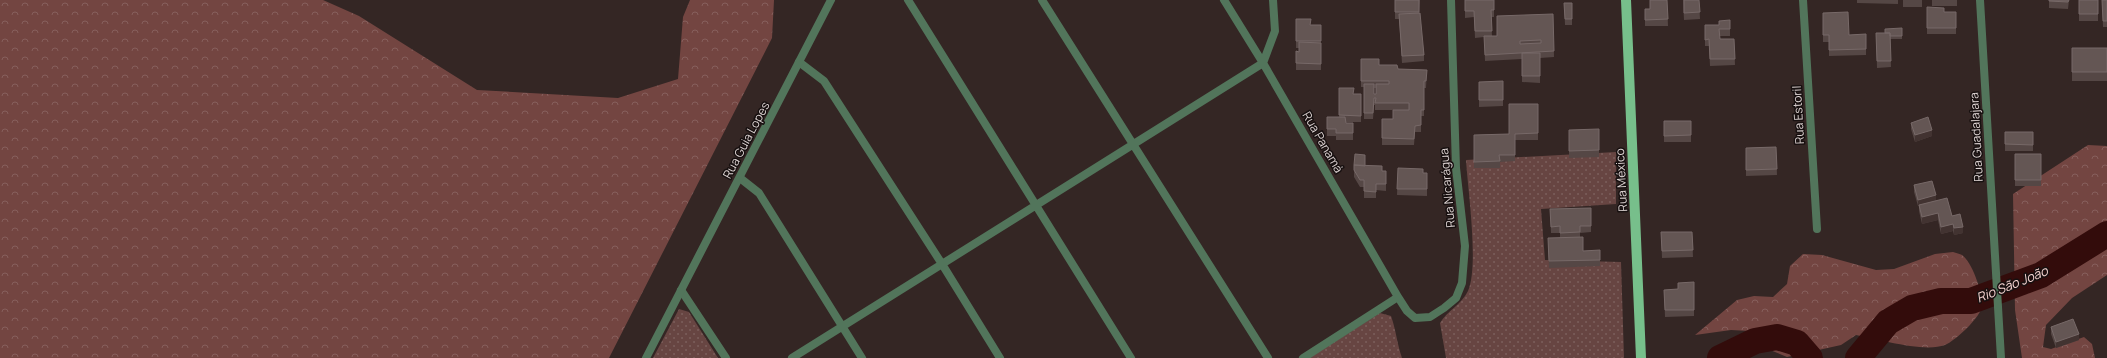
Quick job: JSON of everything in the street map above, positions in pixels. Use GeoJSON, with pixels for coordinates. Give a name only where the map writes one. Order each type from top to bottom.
{"type":"FeatureCollection","features":[{"type":"Feature","properties":{"kind":"main road","name":"Rua México"},"geometry":{"type":"LineString","coordinates":[[1626,0],[1641,358]]}},
{"type":"Feature","properties":{"kind":"street","name":"Rua Guia Lopes"},"geometry":{"type":"LineString","coordinates":[[646,358],[740,178],[830,0]]}},
{"type":"Feature","properties":{"kind":"street"},"geometry":{"type":"LineString","coordinates":[[908,0],[1131,358]]}},
{"type":"Feature","properties":{"kind":"street"},"geometry":{"type":"LineString","coordinates":[[1042,0],[1268,358]]}},
{"type":"Feature","properties":{"kind":"street","name":"Rua Panamá"},"geometry":{"type":"LineString","coordinates":[[1224,0],[1263,63],[1398,297]]}},
{"type":"Feature","properties":{"kind":"street"},"geometry":{"type":"LineString","coordinates":[[792,358],[1263,63],[1275,31],[1273,0]]}},
{"type":"Feature","properties":{"kind":"street","name":"Rua Nicarágua"},"geometry":{"type":"LineString","coordinates":[[1398,297],[1407,311],[1415,318],[1430,317],[1456,298],[1462,283],[1465,246],[1456,168],[1451,0]]}},
{"type":"Feature","properties":{"kind":"street","name":"Rua Estoril"},"geometry":{"type":"LineString","coordinates":[[1803,0],[1816,229]]}},
{"type":"Feature","properties":{"kind":"street","name":"Rua Guadalajara"},"geometry":{"type":"LineString","coordinates":[[1980,0],[2001,358]]}},
{"type":"Feature","properties":{"kind":"street"},"geometry":{"type":"LineString","coordinates":[[799,62],[824,81],[942,264],[1000,358]]}},
{"type":"Feature","properties":{"kind":"street"},"geometry":{"type":"LineString","coordinates":[[740,178],[759,194],[862,358]]}},
{"type":"Feature","properties":{"kind":"street"},"geometry":{"type":"LineString","coordinates":[[681,290],[726,358]]}},
{"type":"Feature","properties":{"kind":"street"},"geometry":{"type":"LineString","coordinates":[[1303,358],[1398,297]]}},
{"type":"Feature","properties":{"kind":"shaded area"},"geometry":{"type":"Polygon","coordinates":[[[1616,152],[1616,204],[1541,209],[1545,260],[1621,262],[1624,358],[1446,358],[1440,323],[1468,291],[1473,264],[1466,160],[1616,152]]]}},
{"type":"Feature","properties":{"kind":"shaded area"},"geometry":{"type":"Polygon","coordinates":[[[679,309],[689,312],[718,358],[653,358],[679,309]]]}},
{"type":"Feature","properties":{"kind":"shaded area"},"geometry":{"type":"Polygon","coordinates":[[[1380,313],[1391,316],[1402,358],[1309,358],[1380,313]]]}},
{"type":"Feature","properties":{"kind":"green space"},"geometry":{"type":"Polygon","coordinates":[[[0,0],[323,0],[359,16],[477,90],[618,98],[678,79],[683,17],[690,0],[774,0],[772,38],[609,358],[0,358],[0,0]]]}},
{"type":"Feature","properties":{"kind":"green space"},"geometry":{"type":"Polygon","coordinates":[[[2088,145],[2107,146],[2107,275],[2072,298],[2046,325],[2043,347],[2051,349],[2084,337],[2092,344],[2095,358],[2022,358],[2015,310],[2013,194],[2088,145]]]}},
{"type":"Feature","properties":{"kind":"green space"},"geometry":{"type":"Polygon","coordinates":[[[1953,252],[1962,255],[1973,271],[1979,286],[1982,306],[1981,311],[1967,328],[1955,339],[1945,345],[1936,347],[1914,346],[1856,335],[1841,345],[1787,357],[1770,350],[1768,332],[1731,330],[1695,335],[1737,300],[1754,296],[1773,297],[1787,284],[1790,266],[1803,254],[1822,255],[1876,270],[1894,269],[1935,254],[1953,252]]]}},
{"type":"Feature","properties":{"kind":"building"},"geometry":{"type":"Polygon","coordinates":[[[1395,0],[1419,0],[1419,12],[1395,12],[1395,0]]]}},
{"type":"Feature","properties":{"kind":"building"},"geometry":{"type":"Polygon","coordinates":[[[1465,0],[1494,0],[1494,10],[1491,10],[1492,31],[1475,31],[1474,11],[1465,11],[1465,0]]]}},
{"type":"Feature","properties":{"kind":"building"},"geometry":{"type":"Polygon","coordinates":[[[1650,0],[1667,0],[1668,19],[1645,20],[1645,9],[1650,9],[1650,0]]]}},
{"type":"Feature","properties":{"kind":"building"},"geometry":{"type":"Polygon","coordinates":[[[1684,0],[1699,0],[1700,12],[1684,13],[1684,0]]]}},
{"type":"Feature","properties":{"kind":"building"},"geometry":{"type":"Polygon","coordinates":[[[2049,0],[2069,0],[2068,2],[2049,0]]]}},
{"type":"Feature","properties":{"kind":"building"},"geometry":{"type":"Polygon","coordinates":[[[2079,0],[2098,0],[2098,14],[2079,14],[2079,0]]]}},
{"type":"Feature","properties":{"kind":"building"},"geometry":{"type":"Polygon","coordinates":[[[2102,0],[2107,0],[2107,21],[2103,21],[2102,0]]]}},
{"type":"Feature","properties":{"kind":"building"},"geometry":{"type":"Polygon","coordinates":[[[1564,3],[1572,3],[1572,19],[1565,19],[1564,3]]]}},
{"type":"Feature","properties":{"kind":"building"},"geometry":{"type":"Polygon","coordinates":[[[1927,7],[1944,8],[1944,12],[1956,12],[1956,28],[1927,28],[1927,7]]]}},
{"type":"Feature","properties":{"kind":"building"},"geometry":{"type":"Polygon","coordinates":[[[1848,12],[1849,35],[1866,34],[1866,49],[1829,50],[1829,35],[1823,35],[1823,13],[1848,12]]]}},
{"type":"Feature","properties":{"kind":"building"},"geometry":{"type":"Polygon","coordinates":[[[1420,13],[1424,55],[1402,56],[1399,14],[1420,13]]]}},
{"type":"Feature","properties":{"kind":"building"},"geometry":{"type":"Polygon","coordinates":[[[1553,14],[1554,51],[1485,55],[1484,36],[1497,36],[1497,16],[1553,14]],[[1541,40],[1520,41],[1520,44],[1541,43],[1541,40]]]}},
{"type":"Feature","properties":{"kind":"building"},"geometry":{"type":"Polygon","coordinates":[[[1296,19],[1311,19],[1310,25],[1321,25],[1321,41],[1296,41],[1296,19]]]}},
{"type":"Feature","properties":{"kind":"building"},"geometry":{"type":"Polygon","coordinates":[[[1730,20],[1730,29],[1719,29],[1720,39],[1734,39],[1735,59],[1710,59],[1709,39],[1705,40],[1705,25],[1719,25],[1719,21],[1730,20]]]}},
{"type":"Feature","properties":{"kind":"building"},"geometry":{"type":"Polygon","coordinates":[[[1902,28],[1902,36],[1890,36],[1890,33],[1885,33],[1885,29],[1902,28]]]}},
{"type":"Feature","properties":{"kind":"building"},"geometry":{"type":"Polygon","coordinates":[[[1876,33],[1890,33],[1891,61],[1877,61],[1876,33]]]}},
{"type":"Feature","properties":{"kind":"building"},"geometry":{"type":"Polygon","coordinates":[[[1299,42],[1321,43],[1321,64],[1296,63],[1296,51],[1299,52],[1299,42]]]}},
{"type":"Feature","properties":{"kind":"building"},"geometry":{"type":"Polygon","coordinates":[[[2072,48],[2107,48],[2107,72],[2072,72],[2072,48]]]}},
{"type":"Feature","properties":{"kind":"building"},"geometry":{"type":"Polygon","coordinates":[[[1522,53],[1540,53],[1540,76],[1522,76],[1522,53]]]}},
{"type":"Feature","properties":{"kind":"building"},"geometry":{"type":"Polygon","coordinates":[[[1361,59],[1379,59],[1379,65],[1397,65],[1398,69],[1427,70],[1426,81],[1424,81],[1424,110],[1421,110],[1421,125],[1415,126],[1414,139],[1382,138],[1382,119],[1393,119],[1393,110],[1409,110],[1409,103],[1375,103],[1376,98],[1374,98],[1373,113],[1364,113],[1364,84],[1374,84],[1374,94],[1376,94],[1376,84],[1389,84],[1389,81],[1361,81],[1361,59]]]}},
{"type":"Feature","properties":{"kind":"building"},"geometry":{"type":"Polygon","coordinates":[[[1503,81],[1503,100],[1479,100],[1479,82],[1503,81]]]}},
{"type":"Feature","properties":{"kind":"building"},"geometry":{"type":"Polygon","coordinates":[[[1339,88],[1354,88],[1353,94],[1361,94],[1361,116],[1339,115],[1339,88]]]}},
{"type":"Feature","properties":{"kind":"building"},"geometry":{"type":"Polygon","coordinates":[[[1509,104],[1538,104],[1538,133],[1515,134],[1515,155],[1499,155],[1500,161],[1474,162],[1474,135],[1509,134],[1509,104]]]}},
{"type":"Feature","properties":{"kind":"building"},"geometry":{"type":"Polygon","coordinates":[[[1327,117],[1345,117],[1346,123],[1353,123],[1353,133],[1336,133],[1336,129],[1327,129],[1327,117]]]}},
{"type":"Feature","properties":{"kind":"building"},"geometry":{"type":"Polygon","coordinates":[[[1928,117],[1932,130],[1915,135],[1911,123],[1928,117]]]}},
{"type":"Feature","properties":{"kind":"building"},"geometry":{"type":"Polygon","coordinates":[[[1664,121],[1691,121],[1691,135],[1664,136],[1664,121]]]}},
{"type":"Feature","properties":{"kind":"building"},"geometry":{"type":"Polygon","coordinates":[[[1599,129],[1599,150],[1569,151],[1569,130],[1599,129]]]}},
{"type":"Feature","properties":{"kind":"building"},"geometry":{"type":"Polygon","coordinates":[[[2005,132],[2033,132],[2033,145],[2005,144],[2005,132]]]}},
{"type":"Feature","properties":{"kind":"building"},"geometry":{"type":"Polygon","coordinates":[[[1776,147],[1777,169],[1746,170],[1746,148],[1776,147]]]}},
{"type":"Feature","properties":{"kind":"building"},"geometry":{"type":"Polygon","coordinates":[[[1355,154],[1365,155],[1365,166],[1354,165],[1355,154]]]}},
{"type":"Feature","properties":{"kind":"building"},"geometry":{"type":"Polygon","coordinates":[[[2015,154],[2041,154],[2041,180],[2015,180],[2015,154]]]}},
{"type":"Feature","properties":{"kind":"building"},"geometry":{"type":"Polygon","coordinates":[[[1354,165],[1382,166],[1382,171],[1386,171],[1386,184],[1376,184],[1376,192],[1364,191],[1364,180],[1360,180],[1354,170],[1354,165]]]}},
{"type":"Feature","properties":{"kind":"building"},"geometry":{"type":"Polygon","coordinates":[[[1398,168],[1423,169],[1423,173],[1427,173],[1427,189],[1397,189],[1398,168]]]}},
{"type":"Feature","properties":{"kind":"building"},"geometry":{"type":"Polygon","coordinates":[[[1932,181],[1936,195],[1918,200],[1914,185],[1932,181]]]}},
{"type":"Feature","properties":{"kind":"building"},"geometry":{"type":"Polygon","coordinates":[[[1947,198],[1952,216],[1960,214],[1963,227],[1954,228],[1953,224],[1941,227],[1938,213],[1922,217],[1919,205],[1947,198]]]}},
{"type":"Feature","properties":{"kind":"building"},"geometry":{"type":"Polygon","coordinates":[[[1591,208],[1591,226],[1580,226],[1580,232],[1560,233],[1560,226],[1551,227],[1550,209],[1591,208]]]}},
{"type":"Feature","properties":{"kind":"building"},"geometry":{"type":"Polygon","coordinates":[[[1661,232],[1692,232],[1693,250],[1662,251],[1661,232]]]}},
{"type":"Feature","properties":{"kind":"building"},"geometry":{"type":"Polygon","coordinates":[[[1583,237],[1583,251],[1600,250],[1600,260],[1549,261],[1548,238],[1583,237]]]}},
{"type":"Feature","properties":{"kind":"building"},"geometry":{"type":"Polygon","coordinates":[[[1694,282],[1694,310],[1665,310],[1664,290],[1678,289],[1678,283],[1694,282]]]}},
{"type":"Feature","properties":{"kind":"building"},"geometry":{"type":"Polygon","coordinates":[[[2073,319],[2079,334],[2056,342],[2051,327],[2073,319]]]}},
{"type":"Feature","properties":{"kind":"waterway","name":"Rio São João"},"geometry":{"type":"LineString","coordinates":[[1858,358],[1888,322],[1912,308],[1941,301],[1971,301],[2041,275],[2107,234]]}},
{"type":"Feature","properties":{"kind":"waterway","name":"Rio São João"},"geometry":{"type":"LineString","coordinates":[[1720,358],[1755,341],[1777,337],[1797,343],[1810,358]]}}]}
